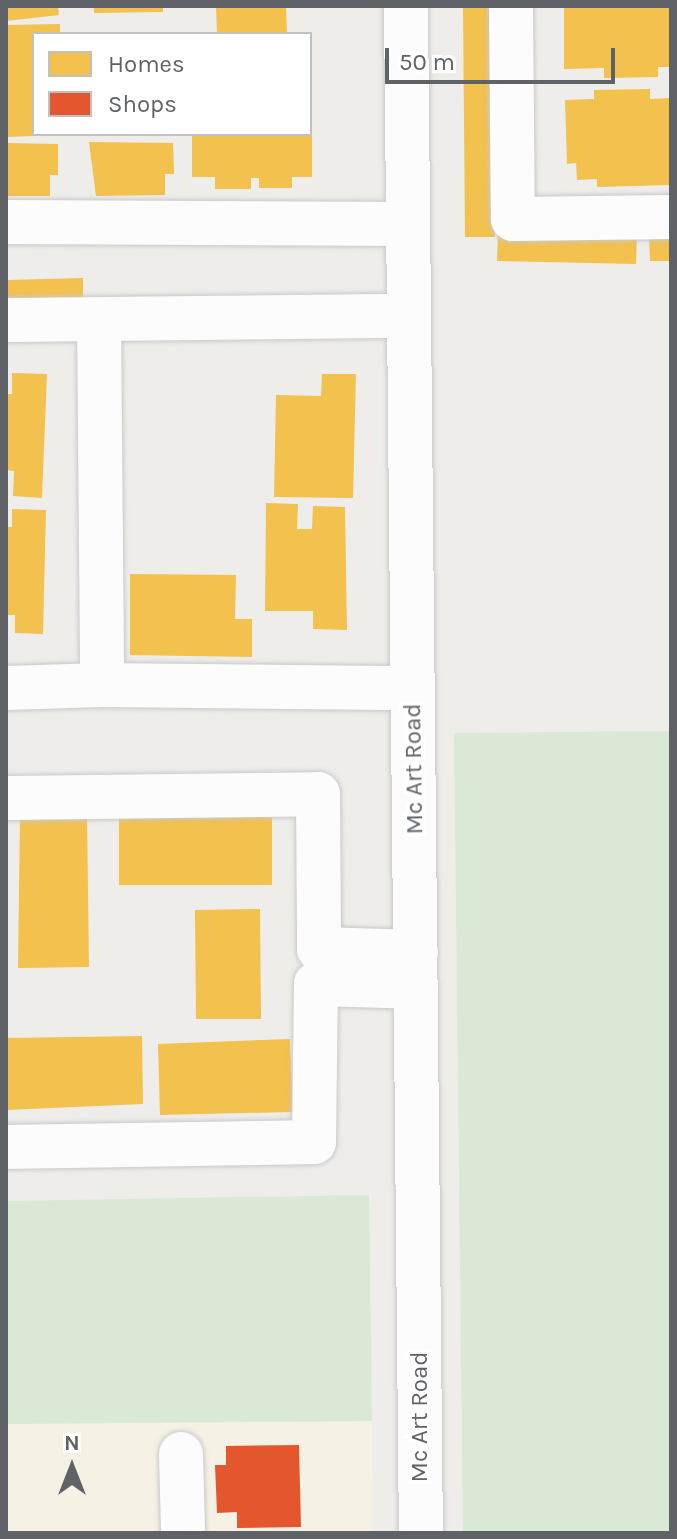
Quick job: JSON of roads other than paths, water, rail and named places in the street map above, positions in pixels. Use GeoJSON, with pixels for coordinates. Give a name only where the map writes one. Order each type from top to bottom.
{"type":"FeatureCollection","features":[{"type":"Feature","properties":{"kind":"street","name":"Mc Art Road"},"geometry":{"type":"LineString","coordinates":[[406,6],[421,1533]]}},
{"type":"Feature","properties":{"kind":"street"},"geometry":{"type":"LineString","coordinates":[[511,6],[513,219],[671,217]]}},
{"type":"Feature","properties":{"kind":"street"},"geometry":{"type":"LineString","coordinates":[[6,222],[408,224]]}},
{"type":"Feature","properties":{"kind":"street"},"geometry":{"type":"LineString","coordinates":[[6,320],[409,316]]}},
{"type":"Feature","properties":{"kind":"street"},"geometry":{"type":"LineString","coordinates":[[99,319],[102,685]]}},
{"type":"Feature","properties":{"kind":"street"},"geometry":{"type":"LineString","coordinates":[[6,688],[102,685],[413,688]]}},
{"type":"Feature","properties":{"kind":"street"},"geometry":{"type":"LineString","coordinates":[[6,798],[318,794],[319,949],[416,969]]}},
{"type":"Feature","properties":{"kind":"street"},"geometry":{"type":"LineString","coordinates":[[6,1147],[314,1142],[316,984],[416,969]]}},
{"type":"Feature","properties":{"kind":"street"},"geometry":{"type":"LineString","coordinates":[[181,1454],[183,1533]]}}]}
